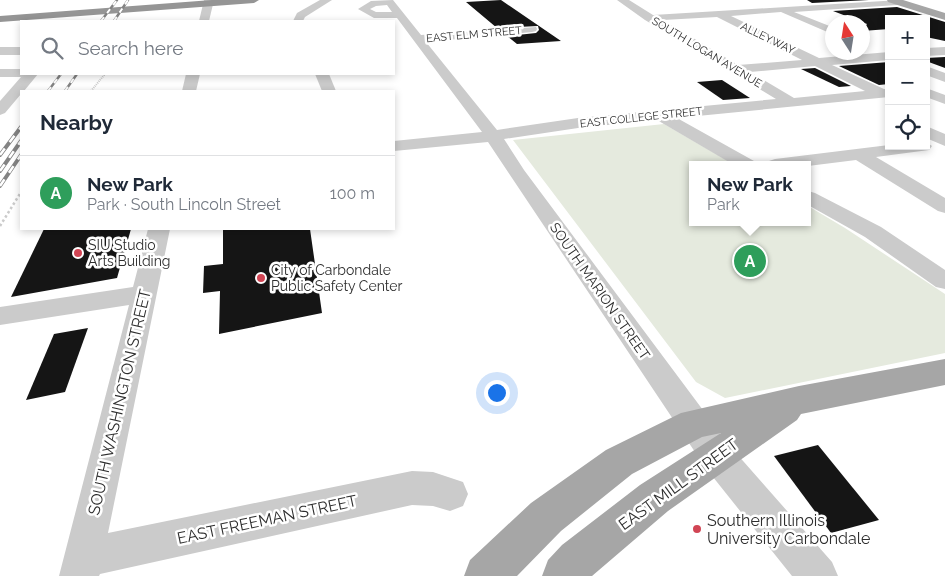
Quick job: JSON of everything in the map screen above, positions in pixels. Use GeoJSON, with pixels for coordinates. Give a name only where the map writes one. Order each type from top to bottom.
{"type":"FeatureCollection","features":[{"type":"Feature","properties":{"kind":"highway"},"geometry":{"type":"LineString","coordinates":[[5,19],[208,2],[254,0]]}},
{"type":"Feature","properties":{"kind":"highway"},"geometry":{"type":"LineString","coordinates":[[0,28],[5,19],[26,6]]}},
{"type":"Feature","properties":{"kind":"main road"},"geometry":{"type":"LineString","coordinates":[[894,1],[945,17]]}},
{"type":"Feature","properties":{"kind":"main road","name":"EAST MILL STREET"},"geometry":{"type":"LineString","coordinates":[[486,576],[546,516],[618,462],[694,424],[799,400],[945,372]]}},
{"type":"Feature","properties":{"kind":"main road","name":"EAST MILL STREET"},"geometry":{"type":"LineString","coordinates":[[564,576],[577,560],[654,498],[799,400]]}},
{"type":"Feature","properties":{"kind":"street"},"geometry":{"type":"LineString","coordinates":[[299,20],[301,16],[327,0]]}},
{"type":"Feature","properties":{"kind":"street","name":"SOUTH LOGAN AVENUE"},"geometry":{"type":"LineString","coordinates":[[622,0],[649,18],[792,102]]}},
{"type":"Feature","properties":{"kind":"street"},"geometry":{"type":"LineString","coordinates":[[759,0],[825,28]]}},
{"type":"Feature","properties":{"kind":"street"},"geometry":{"type":"LineString","coordinates":[[388,1],[374,3],[363,9],[374,15],[398,19]]}},
{"type":"Feature","properties":{"kind":"street","name":"SOUTH MARION STREET"},"geometry":{"type":"LineString","coordinates":[[388,1],[398,19],[417,39],[493,136],[517,174],[717,456],[818,576]]}},
{"type":"Feature","properties":{"kind":"street"},"geometry":{"type":"LineString","coordinates":[[649,18],[894,1]]}},
{"type":"Feature","properties":{"kind":"street"},"geometry":{"type":"LineString","coordinates":[[204,20],[208,2]]}},
{"type":"Feature","properties":{"kind":"street","name":"ALLEYWAY"},"geometry":{"type":"LineString","coordinates":[[719,14],[817,62],[884,98]]}},
{"type":"Feature","properties":{"kind":"street","name":"EAST ELM STREET"},"geometry":{"type":"LineString","coordinates":[[417,39],[532,30]]}},
{"type":"Feature","properties":{"kind":"street"},"geometry":{"type":"LineString","coordinates":[[870,47],[885,53]]}},
{"type":"Feature","properties":{"kind":"street"},"geometry":{"type":"LineString","coordinates":[[930,52],[945,50]]}},
{"type":"Feature","properties":{"kind":"street"},"geometry":{"type":"LineString","coordinates":[[0,51],[20,51]]}},
{"type":"Feature","properties":{"kind":"street","name":"ALLEYWAY"},"geometry":{"type":"LineString","coordinates":[[736,69],[885,55]]}},
{"type":"Feature","properties":{"kind":"street"},"geometry":{"type":"LineString","coordinates":[[930,72],[945,78]]}},
{"type":"Feature","properties":{"kind":"street"},"geometry":{"type":"LineString","coordinates":[[0,84],[11,73]]}},
{"type":"Feature","properties":{"kind":"street"},"geometry":{"type":"LineString","coordinates":[[0,110],[30,75]]}},
{"type":"Feature","properties":{"kind":"street"},"geometry":{"type":"LineString","coordinates":[[189,90],[193,75]]}},
{"type":"Feature","properties":{"kind":"street"},"geometry":{"type":"LineString","coordinates":[[322,75],[328,90]]}},
{"type":"Feature","properties":{"kind":"street"},"geometry":{"type":"LineString","coordinates":[[930,90],[945,88]]}},
{"type":"Feature","properties":{"kind":"street"},"geometry":{"type":"LineString","coordinates":[[930,93],[945,100]]}},
{"type":"Feature","properties":{"kind":"street","name":"EAST COLLEGE STREET"},"geometry":{"type":"LineString","coordinates":[[395,146],[493,136],[578,123],[660,114],[858,96],[884,98]]}},
{"type":"Feature","properties":{"kind":"street"},"geometry":{"type":"LineString","coordinates":[[660,114],[741,161]]}},
{"type":"Feature","properties":{"kind":"street"},"geometry":{"type":"LineString","coordinates":[[930,134],[945,143]]}},
{"type":"Feature","properties":{"kind":"street"},"geometry":{"type":"LineString","coordinates":[[930,145],[945,143]]}},
{"type":"Feature","properties":{"kind":"street"},"geometry":{"type":"LineString","coordinates":[[809,161],[896,150]]}},
{"type":"Feature","properties":{"kind":"street"},"geometry":{"type":"LineString","coordinates":[[860,155],[945,207]]}},
{"type":"Feature","properties":{"kind":"street"},"geometry":{"type":"LineString","coordinates":[[811,200],[873,232],[945,281]]}},
{"type":"Feature","properties":{"kind":"street","name":"SOUTH WASHINGTON STREET"},"geometry":{"type":"LineString","coordinates":[[81,567],[159,230]]}},
{"type":"Feature","properties":{"kind":"street"},"geometry":{"type":"LineString","coordinates":[[0,316],[143,294]]}},
{"type":"Feature","properties":{"kind":"street","name":"EAST FREEMAN STREET"},"geometry":{"type":"LineString","coordinates":[[81,567],[412,488],[433,489],[450,494]]}},
{"type":"Feature","properties":{"kind":"path"},"geometry":{"type":"LineString","coordinates":[[92,90],[104,75]]}},
{"type":"Feature","properties":{"kind":"path"},"geometry":{"type":"LineString","coordinates":[[0,226],[20,194]]}},
{"type":"Feature","properties":{"kind":"shaded area"},"geometry":{"type":"Polygon","coordinates":[[[664,124],[728,161],[689,161],[689,226],[811,226],[811,208],[945,294],[945,353],[725,398],[696,382],[513,140],[664,124]]]}},
{"type":"Feature","properties":{"kind":"building"},"geometry":{"type":"Polygon","coordinates":[[[501,0],[561,41],[517,44],[507,36],[536,33],[539,30],[538,26],[497,28],[466,2],[501,0]]]}},
{"type":"Feature","properties":{"kind":"building"},"geometry":{"type":"Polygon","coordinates":[[[807,0],[869,0],[812,3],[807,0]]]}},
{"type":"Feature","properties":{"kind":"building"},"geometry":{"type":"Polygon","coordinates":[[[897,7],[923,15],[885,15],[885,29],[870,30],[870,15],[843,15],[833,11],[897,7]]]}},
{"type":"Feature","properties":{"kind":"building"},"geometry":{"type":"Polygon","coordinates":[[[930,17],[945,22],[945,41],[930,38],[930,17]]]}},
{"type":"Feature","properties":{"kind":"building"},"geometry":{"type":"Polygon","coordinates":[[[945,57],[945,68],[930,62],[930,58],[945,57]]]}},
{"type":"Feature","properties":{"kind":"building"},"geometry":{"type":"Polygon","coordinates":[[[885,62],[885,84],[879,85],[839,66],[885,62]]]}},
{"type":"Feature","properties":{"kind":"building"},"geometry":{"type":"Polygon","coordinates":[[[815,68],[851,86],[839,87],[801,69],[815,68]]]}},
{"type":"Feature","properties":{"kind":"building"},"geometry":{"type":"Polygon","coordinates":[[[722,80],[750,98],[723,100],[697,82],[722,80]]]}},
{"type":"Feature","properties":{"kind":"building","name":"SIU Studio Arts Building"},"geometry":{"type":"Polygon","coordinates":[[[44,230],[131,230],[117,278],[11,297],[44,230]]]}},
{"type":"Feature","properties":{"kind":"building","name":"City of Carbondale Public Safety Center"},"geometry":{"type":"Polygon","coordinates":[[[223,230],[310,230],[322,313],[219,334],[220,291],[203,293],[204,266],[223,264],[223,230]]]}},
{"type":"Feature","properties":{"kind":"building"},"geometry":{"type":"Polygon","coordinates":[[[88,328],[65,392],[26,400],[54,334],[88,328]]]}},
{"type":"Feature","properties":{"kind":"building"},"geometry":{"type":"Polygon","coordinates":[[[818,445],[879,520],[831,533],[774,456],[818,445]]]}},
{"type":"Feature","properties":{"kind":"railway"},"geometry":{"type":"LineString","coordinates":[[102,20],[117,0]]}},
{"type":"Feature","properties":{"kind":"railway"},"geometry":{"type":"LineString","coordinates":[[115,20],[128,0]]}},
{"type":"Feature","properties":{"kind":"railway"},"geometry":{"type":"LineString","coordinates":[[49,90],[60,75]]}},
{"type":"Feature","properties":{"kind":"railway"},"geometry":{"type":"LineString","coordinates":[[66,90],[76,75]]}},
{"type":"Feature","properties":{"kind":"railway"},"geometry":{"type":"LineString","coordinates":[[0,155],[20,128]]}},
{"type":"Feature","properties":{"kind":"railway"},"geometry":{"type":"LineString","coordinates":[[0,171],[20,142]]}},
{"type":"Feature","properties":{"kind":"railway"},"geometry":{"type":"LineString","coordinates":[[0,186],[20,156]]}},
{"type":"Feature","properties":{"kind":"place","name":"SIU Studio Arts Building"},"geometry":{"type":"Point","coordinates":[78,253]}},
{"type":"Feature","properties":{"kind":"place","name":"New Park"},"geometry":{"type":"Point","coordinates":[750,261]}},
{"type":"Feature","properties":{"kind":"place","name":"City of Carbondale Public Safety Center"},"geometry":{"type":"Point","coordinates":[261,278]}},
{"type":"Feature","properties":{"kind":"place","name":"Southern Illinois University Carbondale"},"geometry":{"type":"Point","coordinates":[697,529]}}]}
